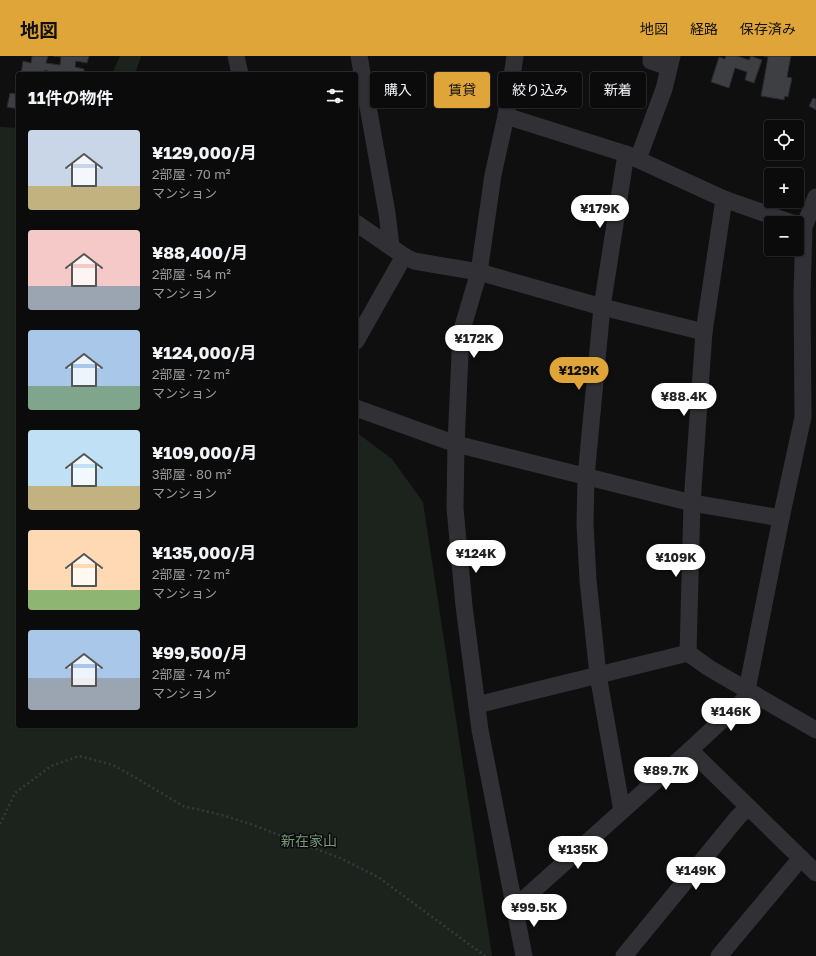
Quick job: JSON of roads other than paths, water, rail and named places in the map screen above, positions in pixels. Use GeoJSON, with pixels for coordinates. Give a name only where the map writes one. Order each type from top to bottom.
{"type":"FeatureCollection","features":[{"type":"Feature","properties":{"kind":"street"},"geometry":{"type":"LineString","coordinates":[[236,56],[240,72]]}},
{"type":"Feature","properties":{"kind":"street"},"geometry":{"type":"LineString","coordinates":[[358,337],[398,251],[387,213],[359,56]]}},
{"type":"Feature","properties":{"kind":"street"},"geometry":{"type":"LineString","coordinates":[[515,56],[506,116],[493,175],[479,272],[461,333],[456,444],[456,515],[464,606],[480,730],[524,956]]}},
{"type":"Feature","properties":{"kind":"street"},"geometry":{"type":"LineString","coordinates":[[622,811],[598,675],[588,580],[585,524],[586,477],[602,307],[632,157],[664,89],[670,61],[651,61],[651,56]]}},
{"type":"Feature","properties":{"kind":"street"},"geometry":{"type":"LineString","coordinates":[[506,116],[632,157],[724,199],[772,216]]}},
{"type":"Feature","properties":{"kind":"street"},"geometry":{"type":"LineString","coordinates":[[804,216],[816,197]]}},
{"type":"Feature","properties":{"kind":"street"},"geometry":{"type":"LineString","coordinates":[[688,653],[692,503],[704,332],[724,199]]}},
{"type":"Feature","properties":{"kind":"street"},"geometry":{"type":"LineString","coordinates":[[358,223],[414,261],[479,272],[602,307],[704,332]]}},
{"type":"Feature","properties":{"kind":"street"},"geometry":{"type":"LineString","coordinates":[[515,906],[690,750],[749,691],[781,518],[810,413],[800,256]]}},
{"type":"Feature","properties":{"kind":"street"},"geometry":{"type":"LineString","coordinates":[[358,409],[456,444],[692,503],[781,518]]}},
{"type":"Feature","properties":{"kind":"street"},"geometry":{"type":"LineString","coordinates":[[477,705],[688,653],[710,668],[816,730]]}},
{"type":"Feature","properties":{"kind":"street"},"geometry":{"type":"LineString","coordinates":[[690,750],[816,873]]}},
{"type":"Feature","properties":{"kind":"street"},"geometry":{"type":"LineString","coordinates":[[624,956],[738,817],[748,807]]}},
{"type":"Feature","properties":{"kind":"street"},"geometry":{"type":"LineString","coordinates":[[719,956],[801,858]]}},
{"type":"Feature","properties":{"kind":"park label","name":"新在家山"},"geometry":{"type":"Point","coordinates":[309,841]}}]}
